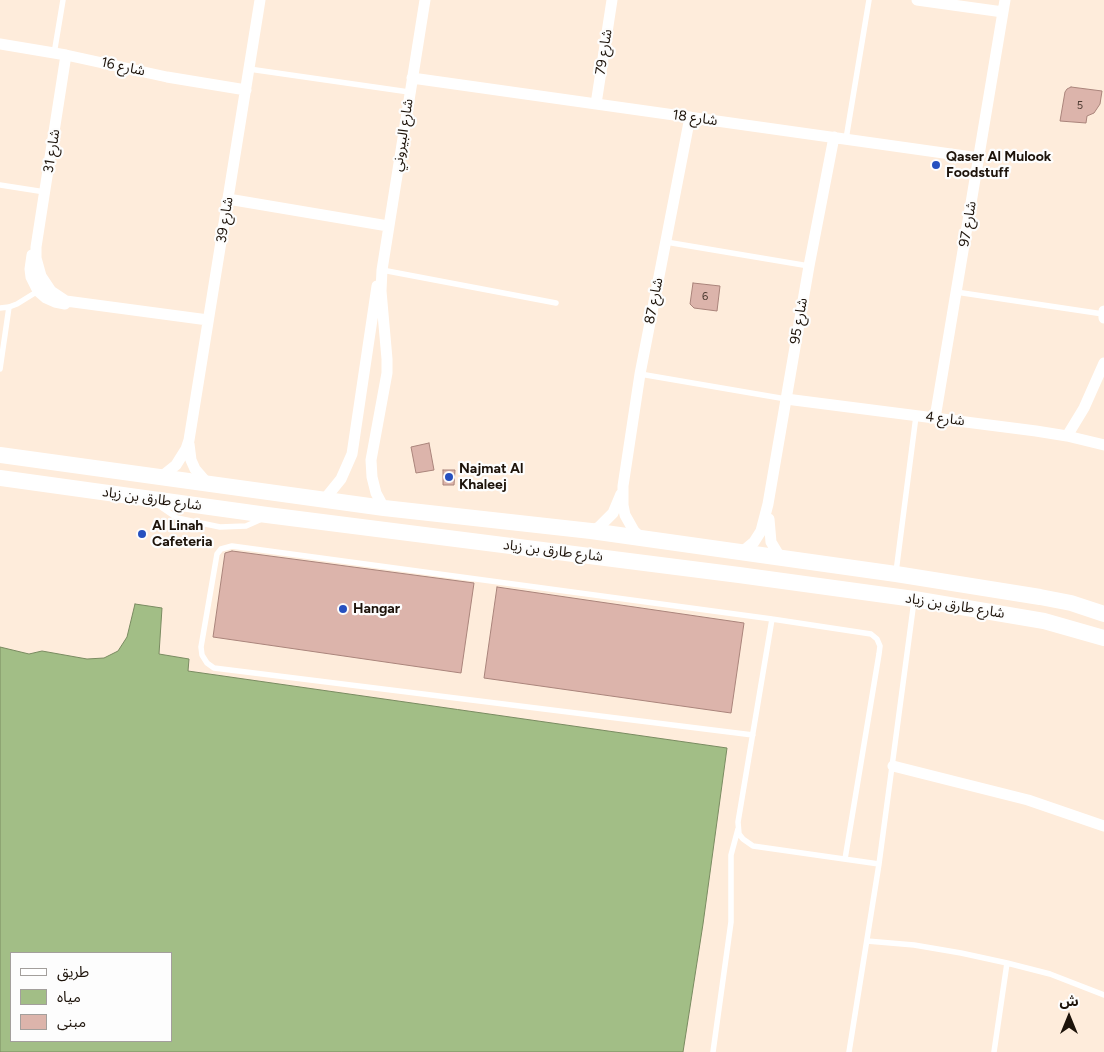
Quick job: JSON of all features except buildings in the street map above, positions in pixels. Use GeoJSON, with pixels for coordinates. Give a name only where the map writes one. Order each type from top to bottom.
{"type":"FeatureCollection","features":[{"type":"Feature","properties":{"kind":"main road","name":"شارع طارق بن زياد"},"geometry":{"type":"LineString","coordinates":[[0,455],[384,508],[641,538],[780,557],[1032,595],[1104,614]]}},
{"type":"Feature","properties":{"kind":"main road","name":"شارع طارق بن زياد"},"geometry":{"type":"LineString","coordinates":[[0,478],[267,515],[914,599],[1044,621],[1104,638]]}},
{"type":"Feature","properties":{"kind":"main road"},"geometry":{"type":"LineString","coordinates":[[738,575],[742,552]]}},
{"type":"Feature","properties":{"kind":"street","name":"شارع 39"},"geometry":{"type":"LineString","coordinates":[[161,477],[176,465],[189,440],[260,0]]}},
{"type":"Feature","properties":{"kind":"street","name":"شارع البيروني"},"geometry":{"type":"LineString","coordinates":[[384,508],[376,493],[372,477],[372,460],[387,373],[381,291],[382,270],[425,0]]}},
{"type":"Feature","properties":{"kind":"street","name":"شارع 79"},"geometry":{"type":"LineString","coordinates":[[596,104],[612,0]]}},
{"type":"Feature","properties":{"kind":"street"},"geometry":{"type":"LineString","coordinates":[[917,0],[1003,12]]}},
{"type":"Feature","properties":{"kind":"street","name":"شارع 97"},"geometry":{"type":"LineString","coordinates":[[935,418],[1005,0]]}},
{"type":"Feature","properties":{"kind":"street","name":"شارع 16"},"geometry":{"type":"LineString","coordinates":[[0,44],[60,54],[167,77],[246,90]]}},
{"type":"Feature","properties":{"kind":"street","name":"شارع 31"},"geometry":{"type":"LineString","coordinates":[[60,54],[45,192],[36,247],[38,267],[45,284],[66,301],[208,320]]}},
{"type":"Feature","properties":{"kind":"street","name":"شارع 18"},"geometry":{"type":"LineString","coordinates":[[412,78],[979,158]]}},
{"type":"Feature","properties":{"kind":"street","name":"شارع 87"},"geometry":{"type":"LineString","coordinates":[[641,538],[634,531],[625,514],[623,505],[624,486],[640,374],[690,117]]}},
{"type":"Feature","properties":{"kind":"street","name":"شارع 95"},"geometry":{"type":"LineString","coordinates":[[742,552],[754,542],[761,532],[768,504],[809,266],[834,137]]}},
{"type":"Feature","properties":{"kind":"street"},"geometry":{"type":"LineString","coordinates":[[228,199],[388,226]]}},
{"type":"Feature","properties":{"kind":"street","name":"شارع 31"},"geometry":{"type":"LineString","coordinates":[[36,247],[32,254],[30,269],[31,277],[38,291],[46,298],[55,302],[76,303]]}},
{"type":"Feature","properties":{"kind":"street","name":"شارع البيروني"},"geometry":{"type":"LineString","coordinates":[[324,500],[341,479],[352,454],[367,359],[372,308],[382,270]]}},
{"type":"Feature","properties":{"kind":"street"},"geometry":{"type":"LineString","coordinates":[[1104,313],[1104,318]]}},
{"type":"Feature","properties":{"kind":"street"},"geometry":{"type":"LineString","coordinates":[[1067,436],[1084,408],[1104,364]]}},
{"type":"Feature","properties":{"kind":"street","name":"شارع 4"},"geometry":{"type":"LineString","coordinates":[[786,399],[1067,436],[1104,445]]}},
{"type":"Feature","properties":{"kind":"street","name":"شارع 39"},"geometry":{"type":"LineString","coordinates":[[189,440],[191,460],[201,477],[208,484]]}},
{"type":"Feature","properties":{"kind":"street","name":"شارع 87"},"geometry":{"type":"LineString","coordinates":[[591,532],[607,521],[613,514],[624,486]]}},
{"type":"Feature","properties":{"kind":"street","name":"شارع 95"},"geometry":{"type":"LineString","coordinates":[[768,504],[769,535],[780,557]]}},
{"type":"Feature","properties":{"kind":"street"},"geometry":{"type":"LineString","coordinates":[[893,766],[1028,800],[1104,826]]}},
{"type":"Feature","properties":{"kind":"lane"},"geometry":{"type":"LineString","coordinates":[[60,54],[63,0]]}},
{"type":"Feature","properties":{"kind":"lane"},"geometry":{"type":"LineString","coordinates":[[846,139],[869,0]]}},
{"type":"Feature","properties":{"kind":"lane"},"geometry":{"type":"LineString","coordinates":[[249,69],[409,92]]}},
{"type":"Feature","properties":{"kind":"lane"},"geometry":{"type":"LineString","coordinates":[[0,185],[45,192]]}},
{"type":"Feature","properties":{"kind":"lane"},"geometry":{"type":"LineString","coordinates":[[665,242],[809,266]]}},
{"type":"Feature","properties":{"kind":"lane"},"geometry":{"type":"LineString","coordinates":[[382,270],[556,303]]}},
{"type":"Feature","properties":{"kind":"lane"},"geometry":{"type":"LineString","coordinates":[[0,308],[10,307],[38,291]]}},
{"type":"Feature","properties":{"kind":"lane"},"geometry":{"type":"LineString","coordinates":[[956,292],[1104,313]]}},
{"type":"Feature","properties":{"kind":"lane"},"geometry":{"type":"LineString","coordinates":[[0,369],[10,307]]}},
{"type":"Feature","properties":{"kind":"lane"},"geometry":{"type":"LineString","coordinates":[[640,374],[786,399]]}},
{"type":"Feature","properties":{"kind":"lane"},"geometry":{"type":"LineString","coordinates":[[896,574],[916,416]]}},
{"type":"Feature","properties":{"kind":"lane"},"geometry":{"type":"LineString","coordinates":[[753,735],[214,668],[207,663],[202,655],[201,647],[217,554],[221,549],[232,546],[871,634],[877,639],[880,646],[845,859]]}},
{"type":"Feature","properties":{"kind":"lane"},"geometry":{"type":"LineString","coordinates":[[849,1052],[879,864],[914,599]]}},
{"type":"Feature","properties":{"kind":"lane"},"geometry":{"type":"LineString","coordinates":[[713,1052],[731,922],[731,855],[738,828],[772,619]]}},
{"type":"Feature","properties":{"kind":"lane"},"geometry":{"type":"LineString","coordinates":[[738,828],[743,839],[753,846],[879,864]]}},
{"type":"Feature","properties":{"kind":"lane"},"geometry":{"type":"LineString","coordinates":[[867,941],[914,945],[1007,963],[1050,974],[1104,995]]}},
{"type":"Feature","properties":{"kind":"lane"},"geometry":{"type":"LineString","coordinates":[[994,1052],[1007,963]]}},
{"type":"Feature","properties":{"kind":"water"},"geometry":{"type":"Polygon","coordinates":[[[135,604],[162,608],[159,654],[189,659],[188,671],[727,748],[683,1052],[0,1052],[0,647],[29,654],[42,651],[87,659],[104,658],[118,651],[127,637],[135,604]]]}},
{"type":"Feature","properties":{"kind":"place","name":"Qaser Al Mulook Foodstuff"},"geometry":{"type":"Point","coordinates":[936,165]}},
{"type":"Feature","properties":{"kind":"place","name":"Najmat Al Khaleej"},"geometry":{"type":"Point","coordinates":[449,477]}},
{"type":"Feature","properties":{"kind":"place","name":"Al Linah Cafeteria"},"geometry":{"type":"Point","coordinates":[142,534]}},
{"type":"Feature","properties":{"kind":"place","name":"Hangar"},"geometry":{"type":"Point","coordinates":[343,609]}}]}
